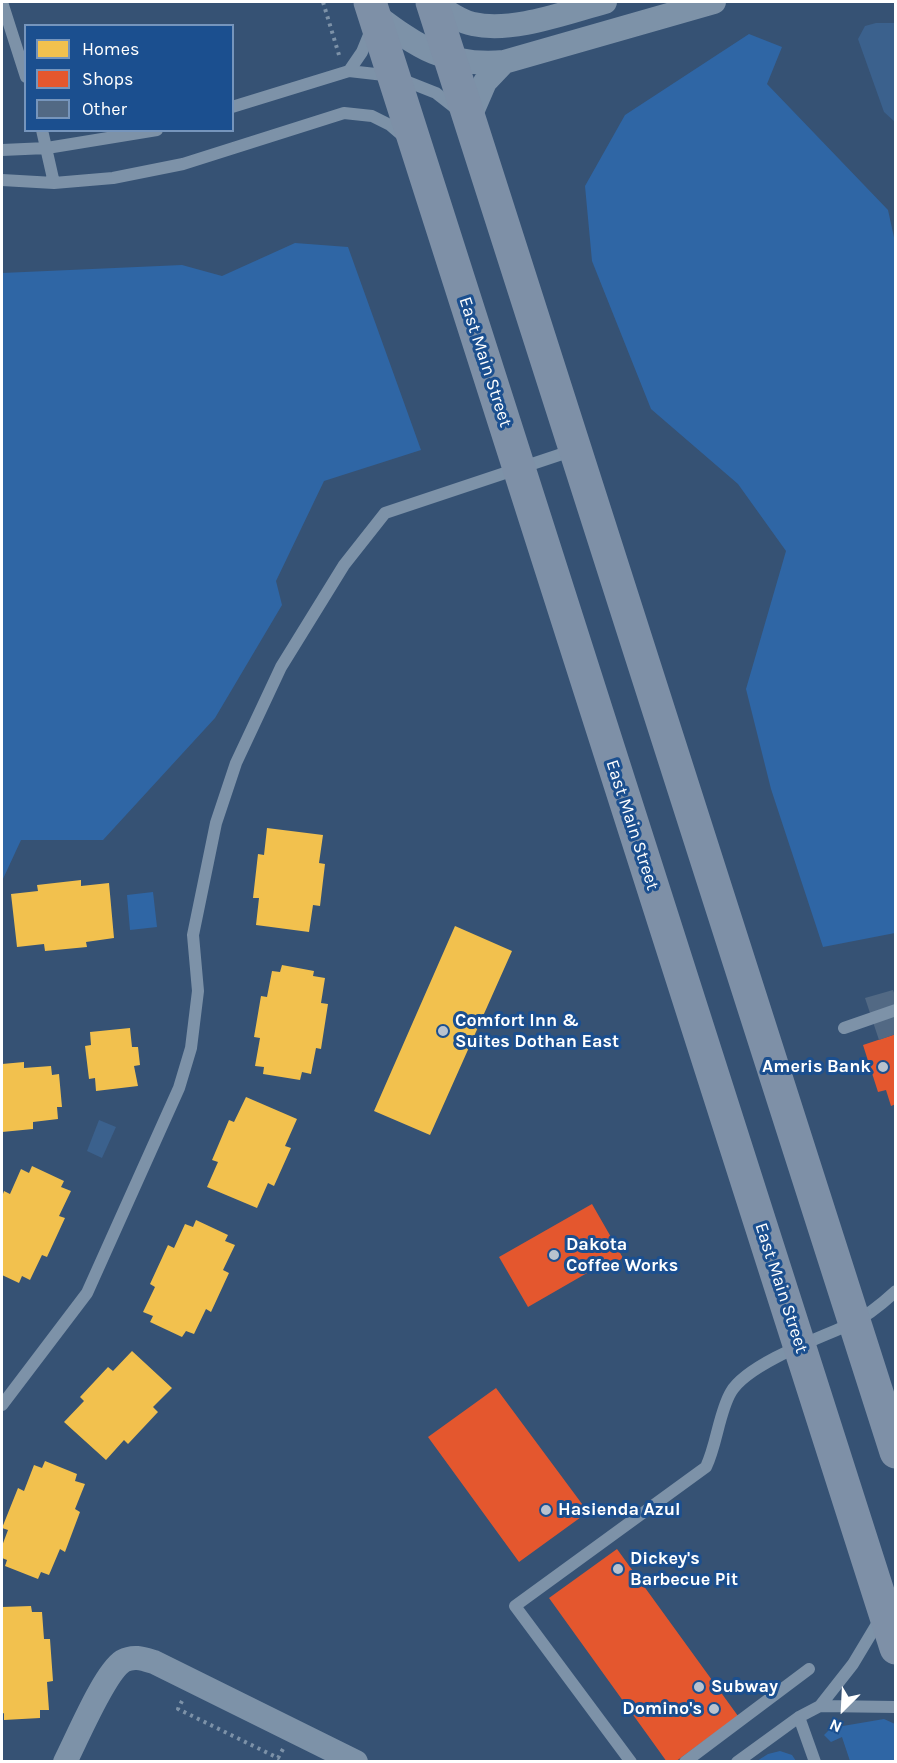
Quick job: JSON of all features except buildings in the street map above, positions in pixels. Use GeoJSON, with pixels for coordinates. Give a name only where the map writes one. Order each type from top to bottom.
{"type":"FeatureCollection","features":[{"type":"Feature","properties":{"kind":"highway"},"geometry":{"type":"LineString","coordinates":[[432,2],[896,1452]]}},
{"type":"Feature","properties":{"kind":"highway","name":"East Main Street"},"geometry":{"type":"LineString","coordinates":[[372,8],[896,1648]]}},
{"type":"Feature","properties":{"kind":"street"},"geometry":{"type":"LineString","coordinates":[[432,2],[456,17],[473,24],[503,27],[605,2]]}},
{"type":"Feature","properties":{"kind":"street"},"geometry":{"type":"LineString","coordinates":[[372,8],[409,41],[450,59],[485,64],[504,62],[714,2]]}},
{"type":"Feature","properties":{"kind":"street"},"geometry":{"type":"LineString","coordinates":[[470,119],[485,82],[504,62]]}},
{"type":"Feature","properties":{"kind":"street"},"geometry":{"type":"LineString","coordinates":[[65,1761],[110,1675],[125,1660],[138,1657],[154,1662],[356,1761]]}},
{"type":"Feature","properties":{"kind":"lane"},"geometry":{"type":"LineString","coordinates":[[2,2],[24,71]]}},
{"type":"Feature","properties":{"kind":"lane"},"geometry":{"type":"LineString","coordinates":[[349,71],[369,36],[372,8]]}},
{"type":"Feature","properties":{"kind":"lane"},"geometry":{"type":"LineString","coordinates":[[234,106],[349,71],[393,76],[436,93],[470,119]]}},
{"type":"Feature","properties":{"kind":"lane"},"geometry":{"type":"LineString","coordinates":[[2,180],[54,183],[113,178],[183,164],[344,113],[372,116],[390,124],[415,146]]}},
{"type":"Feature","properties":{"kind":"lane"},"geometry":{"type":"LineString","coordinates":[[43,132],[54,183]]}},
{"type":"Feature","properties":{"kind":"lane"},"geometry":{"type":"LineString","coordinates":[[2,150],[47,148],[145,132]]}},
{"type":"Feature","properties":{"kind":"lane"},"geometry":{"type":"LineString","coordinates":[[2,1405],[87,1293],[178,1088],[190,1048],[198,991],[193,935],[216,823],[236,763],[281,667],[344,565],[385,513],[575,450]]}},
{"type":"Feature","properties":{"kind":"lane"},"geometry":{"type":"LineString","coordinates":[[844,1028],[896,1010]]}},
{"type":"Feature","properties":{"kind":"lane"},"geometry":{"type":"LineString","coordinates":[[632,1761],[515,1606],[706,1467],[714,1450],[731,1392],[744,1378],[799,1345],[853,1323],[896,1291]]}},
{"type":"Feature","properties":{"kind":"lane"},"geometry":{"type":"LineString","coordinates":[[737,1761],[799,1717],[819,1706],[854,1664],[884,1613]]}},
{"type":"Feature","properties":{"kind":"lane"},"geometry":{"type":"LineString","coordinates":[[685,1761],[809,1669]]}},
{"type":"Feature","properties":{"kind":"lane"},"geometry":{"type":"LineString","coordinates":[[819,1706],[896,1707]]}},
{"type":"Feature","properties":{"kind":"lane"},"geometry":{"type":"LineString","coordinates":[[799,1717],[815,1761]]}},
{"type":"Feature","properties":{"kind":"shaded area"},"geometry":{"type":"Polygon","coordinates":[[[876,23],[895,23],[895,122],[884,112],[858,39],[865,26],[876,23]]]}},
{"type":"Feature","properties":{"kind":"shaded area"},"geometry":{"type":"Polygon","coordinates":[[[749,34],[782,47],[767,84],[888,210],[895,242],[895,933],[823,947],[771,789],[746,689],[786,551],[738,484],[651,409],[592,261],[585,186],[625,115],[749,34]]]}},
{"type":"Feature","properties":{"kind":"shaded area"},"geometry":{"type":"Polygon","coordinates":[[[295,243],[348,247],[421,450],[324,481],[276,581],[282,605],[215,718],[103,840],[21,840],[2,881],[2,273],[182,265],[222,276],[295,243]]]}},
{"type":"Feature","properties":{"kind":"shaded area"},"geometry":{"type":"Polygon","coordinates":[[[153,892],[157,927],[130,930],[127,895],[153,892]]]}},
{"type":"Feature","properties":{"kind":"shaded area"},"geometry":{"type":"Polygon","coordinates":[[[99,1120],[116,1127],[102,1158],[87,1151],[99,1120]]]}},
{"type":"Feature","properties":{"kind":"shaded area"},"geometry":{"type":"Polygon","coordinates":[[[884,1719],[895,1724],[895,1761],[850,1761],[842,1737],[831,1742],[824,1735],[831,1728],[884,1719]]]}},
{"type":"Feature","properties":{"kind":"shaded area"},"geometry":{"type":"Polygon","coordinates":[[[780,1751],[792,1755],[796,1761],[757,1761],[768,1754],[780,1751]]]}},
{"type":"Feature","properties":{"kind":"place","name":"Comfort Inn & Suites Dothan East"},"geometry":{"type":"Point","coordinates":[443,1031]}},
{"type":"Feature","properties":{"kind":"place","name":"Ameris Bank"},"geometry":{"type":"Point","coordinates":[883,1067]}},
{"type":"Feature","properties":{"kind":"place","name":"Dakota Coffee Works"},"geometry":{"type":"Point","coordinates":[554,1255]}},
{"type":"Feature","properties":{"kind":"place","name":"Hasienda Azul"},"geometry":{"type":"Point","coordinates":[546,1510]}},
{"type":"Feature","properties":{"kind":"place","name":"Dickey's Barbecue Pit"},"geometry":{"type":"Point","coordinates":[618,1569]}},
{"type":"Feature","properties":{"kind":"place","name":"Subway"},"geometry":{"type":"Point","coordinates":[699,1687]}},
{"type":"Feature","properties":{"kind":"place","name":"Domino's"},"geometry":{"type":"Point","coordinates":[714,1709]}}]}
